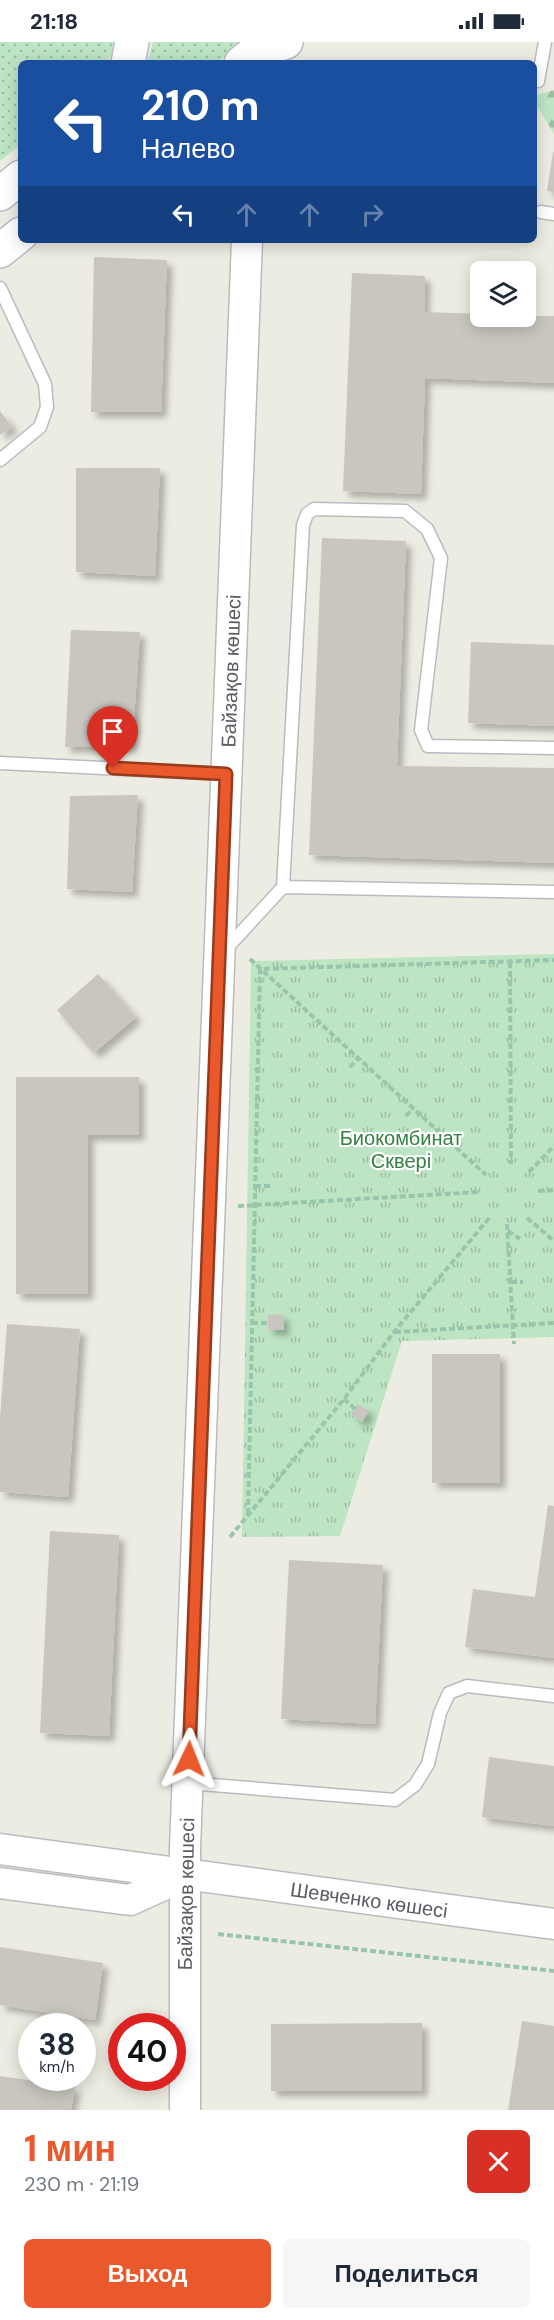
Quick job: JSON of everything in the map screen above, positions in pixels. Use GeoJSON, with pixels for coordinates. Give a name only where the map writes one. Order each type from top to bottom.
{"type":"FeatureCollection","features":[{"type":"Feature","properties":{"kind":"main road"},"geometry":{"type":"LineString","coordinates":[[129,60],[132,42]]}},
{"type":"Feature","properties":{"kind":"main road"},"geometry":{"type":"LineString","coordinates":[[250,59],[286,42]]}},
{"type":"Feature","properties":{"kind":"main road"},"geometry":{"type":"LineString","coordinates":[[0,194],[18,179]]}},
{"type":"Feature","properties":{"kind":"main road"},"geometry":{"type":"LineString","coordinates":[[0,251],[18,236]]}},
{"type":"Feature","properties":{"kind":"street","name":"Байзақов көшесі"},"geometry":{"type":"LineString","coordinates":[[185,2110],[185,1875],[188,1783],[232,954],[226,774],[247,243]]}},
{"type":"Feature","properties":{"kind":"street","name":"Шевченко көшесі"},"geometry":{"type":"LineString","coordinates":[[0,1849],[554,1924]]}},
{"type":"Feature","properties":{"kind":"street"},"geometry":{"type":"LineString","coordinates":[[0,1883],[130,1900],[185,1875]]}},
{"type":"Feature","properties":{"kind":"lane"},"geometry":{"type":"LineString","coordinates":[[537,81],[545,42]]}},
{"type":"Feature","properties":{"kind":"lane"},"geometry":{"type":"LineString","coordinates":[[0,288],[5,311],[45,384],[47,407],[40,427],[0,460]]}},
{"type":"Feature","properties":{"kind":"lane"},"geometry":{"type":"LineString","coordinates":[[232,954],[283,887],[303,525],[307,514],[314,509],[405,511],[427,529],[441,558],[421,730],[428,746],[554,748]]}},
{"type":"Feature","properties":{"kind":"lane"},"geometry":{"type":"LineString","coordinates":[[0,763],[226,774]]}},
{"type":"Feature","properties":{"kind":"lane"},"geometry":{"type":"LineString","coordinates":[[283,887],[554,892]]}},
{"type":"Feature","properties":{"kind":"lane"},"geometry":{"type":"LineString","coordinates":[[188,1783],[395,1800],[416,1785],[428,1764],[440,1713],[449,1693],[467,1686],[554,1696]]}},
{"type":"Feature","properties":{"kind":"path"},"geometry":{"type":"LineString","coordinates":[[232,954],[260,969],[486,1175]]}},
{"type":"Feature","properties":{"kind":"path"},"geometry":{"type":"LineString","coordinates":[[260,969],[554,960]]}},
{"type":"Feature","properties":{"kind":"path"},"geometry":{"type":"LineString","coordinates":[[510,962],[511,1164]]}},
{"type":"Feature","properties":{"kind":"path"},"geometry":{"type":"LineString","coordinates":[[248,1514],[260,969]]}},
{"type":"Feature","properties":{"kind":"path"},"geometry":{"type":"LineString","coordinates":[[350,1067],[358,1058]]}},
{"type":"Feature","properties":{"kind":"path"},"geometry":{"type":"LineString","coordinates":[[406,1116],[412,1108]]}},
{"type":"Feature","properties":{"kind":"path"},"geometry":{"type":"LineString","coordinates":[[529,1172],[554,1146]]}},
{"type":"Feature","properties":{"kind":"path"},"geometry":{"type":"LineString","coordinates":[[255,1186],[271,1186]]}},
{"type":"Feature","properties":{"kind":"path"},"geometry":{"type":"LineString","coordinates":[[538,1191],[554,1190]]}},
{"type":"Feature","properties":{"kind":"path"},"geometry":{"type":"LineString","coordinates":[[238,1206],[479,1192]]}},
{"type":"Feature","properties":{"kind":"path"},"geometry":{"type":"LineString","coordinates":[[230,1537],[344,1399],[394,1332],[490,1217]]}},
{"type":"Feature","properties":{"kind":"path"},"geometry":{"type":"LineString","coordinates":[[526,1218],[554,1241]]}},
{"type":"Feature","properties":{"kind":"path"},"geometry":{"type":"LineString","coordinates":[[507,1224],[514,1344]]}},
{"type":"Feature","properties":{"kind":"path"},"geometry":{"type":"LineString","coordinates":[[508,1231],[520,1239]]}},
{"type":"Feature","properties":{"kind":"path"},"geometry":{"type":"LineString","coordinates":[[511,1282],[523,1282]]}},
{"type":"Feature","properties":{"kind":"path"},"geometry":{"type":"LineString","coordinates":[[252,1323],[268,1323]]}},
{"type":"Feature","properties":{"kind":"path"},"geometry":{"type":"LineString","coordinates":[[394,1332],[554,1323]]}},
{"type":"Feature","properties":{"kind":"path"},"geometry":{"type":"LineString","coordinates":[[344,1399],[355,1409]]}},
{"type":"Feature","properties":{"kind":"path"},"geometry":{"type":"LineString","coordinates":[[219,1934],[554,1971]]}},
{"type":"Feature","properties":{"kind":"green space"},"geometry":{"type":"Polygon","coordinates":[[[0,42],[113,42],[112,53],[108,60],[18,60],[18,146],[0,161],[0,42]]]}},
{"type":"Feature","properties":{"kind":"green space"},"geometry":{"type":"Polygon","coordinates":[[[153,42],[246,42],[219,60],[148,60],[153,42]]]}},
{"type":"Feature","properties":{"kind":"green space"},"geometry":{"type":"Polygon","coordinates":[[[554,90],[554,134],[537,106],[537,95],[554,90]]]}},
{"type":"Feature","properties":{"kind":"green space","name":"Биокомбинат Сквері"},"geometry":{"type":"Polygon","coordinates":[[[554,954],[554,1337],[402,1341],[340,1536],[242,1537],[251,961],[554,954]]]}},
{"type":"Feature","properties":{"kind":"building"},"geometry":{"type":"Polygon","coordinates":[[[554,152],[554,192],[547,191],[554,152]]]}},
{"type":"Feature","properties":{"kind":"building"},"geometry":{"type":"Polygon","coordinates":[[[94,257],[167,260],[161,412],[91,412],[94,257]]]}},
{"type":"Feature","properties":{"kind":"building"},"geometry":{"type":"Polygon","coordinates":[[[352,273],[425,276],[424,312],[470,314],[470,327],[536,327],[536,316],[554,316],[554,383],[425,378],[421,494],[343,491],[352,273]]]}},
{"type":"Feature","properties":{"kind":"building"},"geometry":{"type":"Polygon","coordinates":[[[0,411],[12,427],[0,435],[0,411]]]}},
{"type":"Feature","properties":{"kind":"building"},"geometry":{"type":"Polygon","coordinates":[[[76,468],[160,468],[155,576],[76,572],[76,468]]]}},
{"type":"Feature","properties":{"kind":"building"},"geometry":{"type":"Polygon","coordinates":[[[322,538],[406,541],[397,766],[554,768],[554,863],[309,855],[322,538]]]}},
{"type":"Feature","properties":{"kind":"building"},"geometry":{"type":"Polygon","coordinates":[[[71,630],[140,632],[132,747],[65,747],[71,630]]]}},
{"type":"Feature","properties":{"kind":"building"},"geometry":{"type":"Polygon","coordinates":[[[471,642],[554,645],[554,726],[468,723],[471,642]]]}},
{"type":"Feature","properties":{"kind":"building"},"geometry":{"type":"Polygon","coordinates":[[[138,795],[132,892],[67,889],[70,796],[138,795]]]}},
{"type":"Feature","properties":{"kind":"building"},"geometry":{"type":"Polygon","coordinates":[[[98,974],[136,1017],[94,1053],[57,1010],[98,974]]]}},
{"type":"Feature","properties":{"kind":"building"},"geometry":{"type":"Polygon","coordinates":[[[16,1077],[139,1077],[139,1135],[88,1135],[88,1294],[16,1294],[16,1077]]]}},
{"type":"Feature","properties":{"kind":"building"},"geometry":{"type":"Polygon","coordinates":[[[283,1314],[284,1330],[268,1330],[268,1315],[283,1314]]]}},
{"type":"Feature","properties":{"kind":"building"},"geometry":{"type":"Polygon","coordinates":[[[7,1324],[80,1329],[68,1497],[0,1492],[0,1418],[7,1324]]]}},
{"type":"Feature","properties":{"kind":"building"},"geometry":{"type":"Polygon","coordinates":[[[432,1354],[500,1354],[500,1483],[432,1483],[432,1354]]]}},
{"type":"Feature","properties":{"kind":"building"},"geometry":{"type":"Polygon","coordinates":[[[357,1404],[369,1411],[362,1422],[351,1414],[357,1404]]]}},
{"type":"Feature","properties":{"kind":"building"},"geometry":{"type":"Polygon","coordinates":[[[548,1505],[554,1506],[554,1658],[465,1647],[473,1589],[535,1597],[548,1505]]]}},
{"type":"Feature","properties":{"kind":"building"},"geometry":{"type":"Polygon","coordinates":[[[50,1531],[119,1535],[109,1736],[40,1733],[50,1531]]]}},
{"type":"Feature","properties":{"kind":"building"},"geometry":{"type":"Polygon","coordinates":[[[289,1560],[383,1565],[375,1724],[281,1719],[289,1560]]]}},
{"type":"Feature","properties":{"kind":"building"},"geometry":{"type":"Polygon","coordinates":[[[489,1757],[554,1766],[554,1826],[482,1817],[489,1757]]]}},
{"type":"Feature","properties":{"kind":"building"},"geometry":{"type":"Polygon","coordinates":[[[0,1947],[103,1963],[96,2013],[51,2013],[0,2005],[0,1947]]]}},
{"type":"Feature","properties":{"kind":"building"},"geometry":{"type":"Polygon","coordinates":[[[522,2021],[554,2026],[554,2110],[508,2110],[522,2021]]]}},
{"type":"Feature","properties":{"kind":"building"},"geometry":{"type":"Polygon","coordinates":[[[422,2023],[422,2091],[271,2091],[271,2024],[422,2023]]]}},
{"type":"Feature","properties":{"kind":"building"},"geometry":{"type":"Polygon","coordinates":[[[0,2076],[18,2079],[18,2091],[74,2091],[71,2110],[0,2110],[0,2076]]]}},
{"type":"Feature","properties":{"kind":"route"},"geometry":{"type":"LineString","coordinates":[[113,768],[226,774],[189,1759]]}}]}
